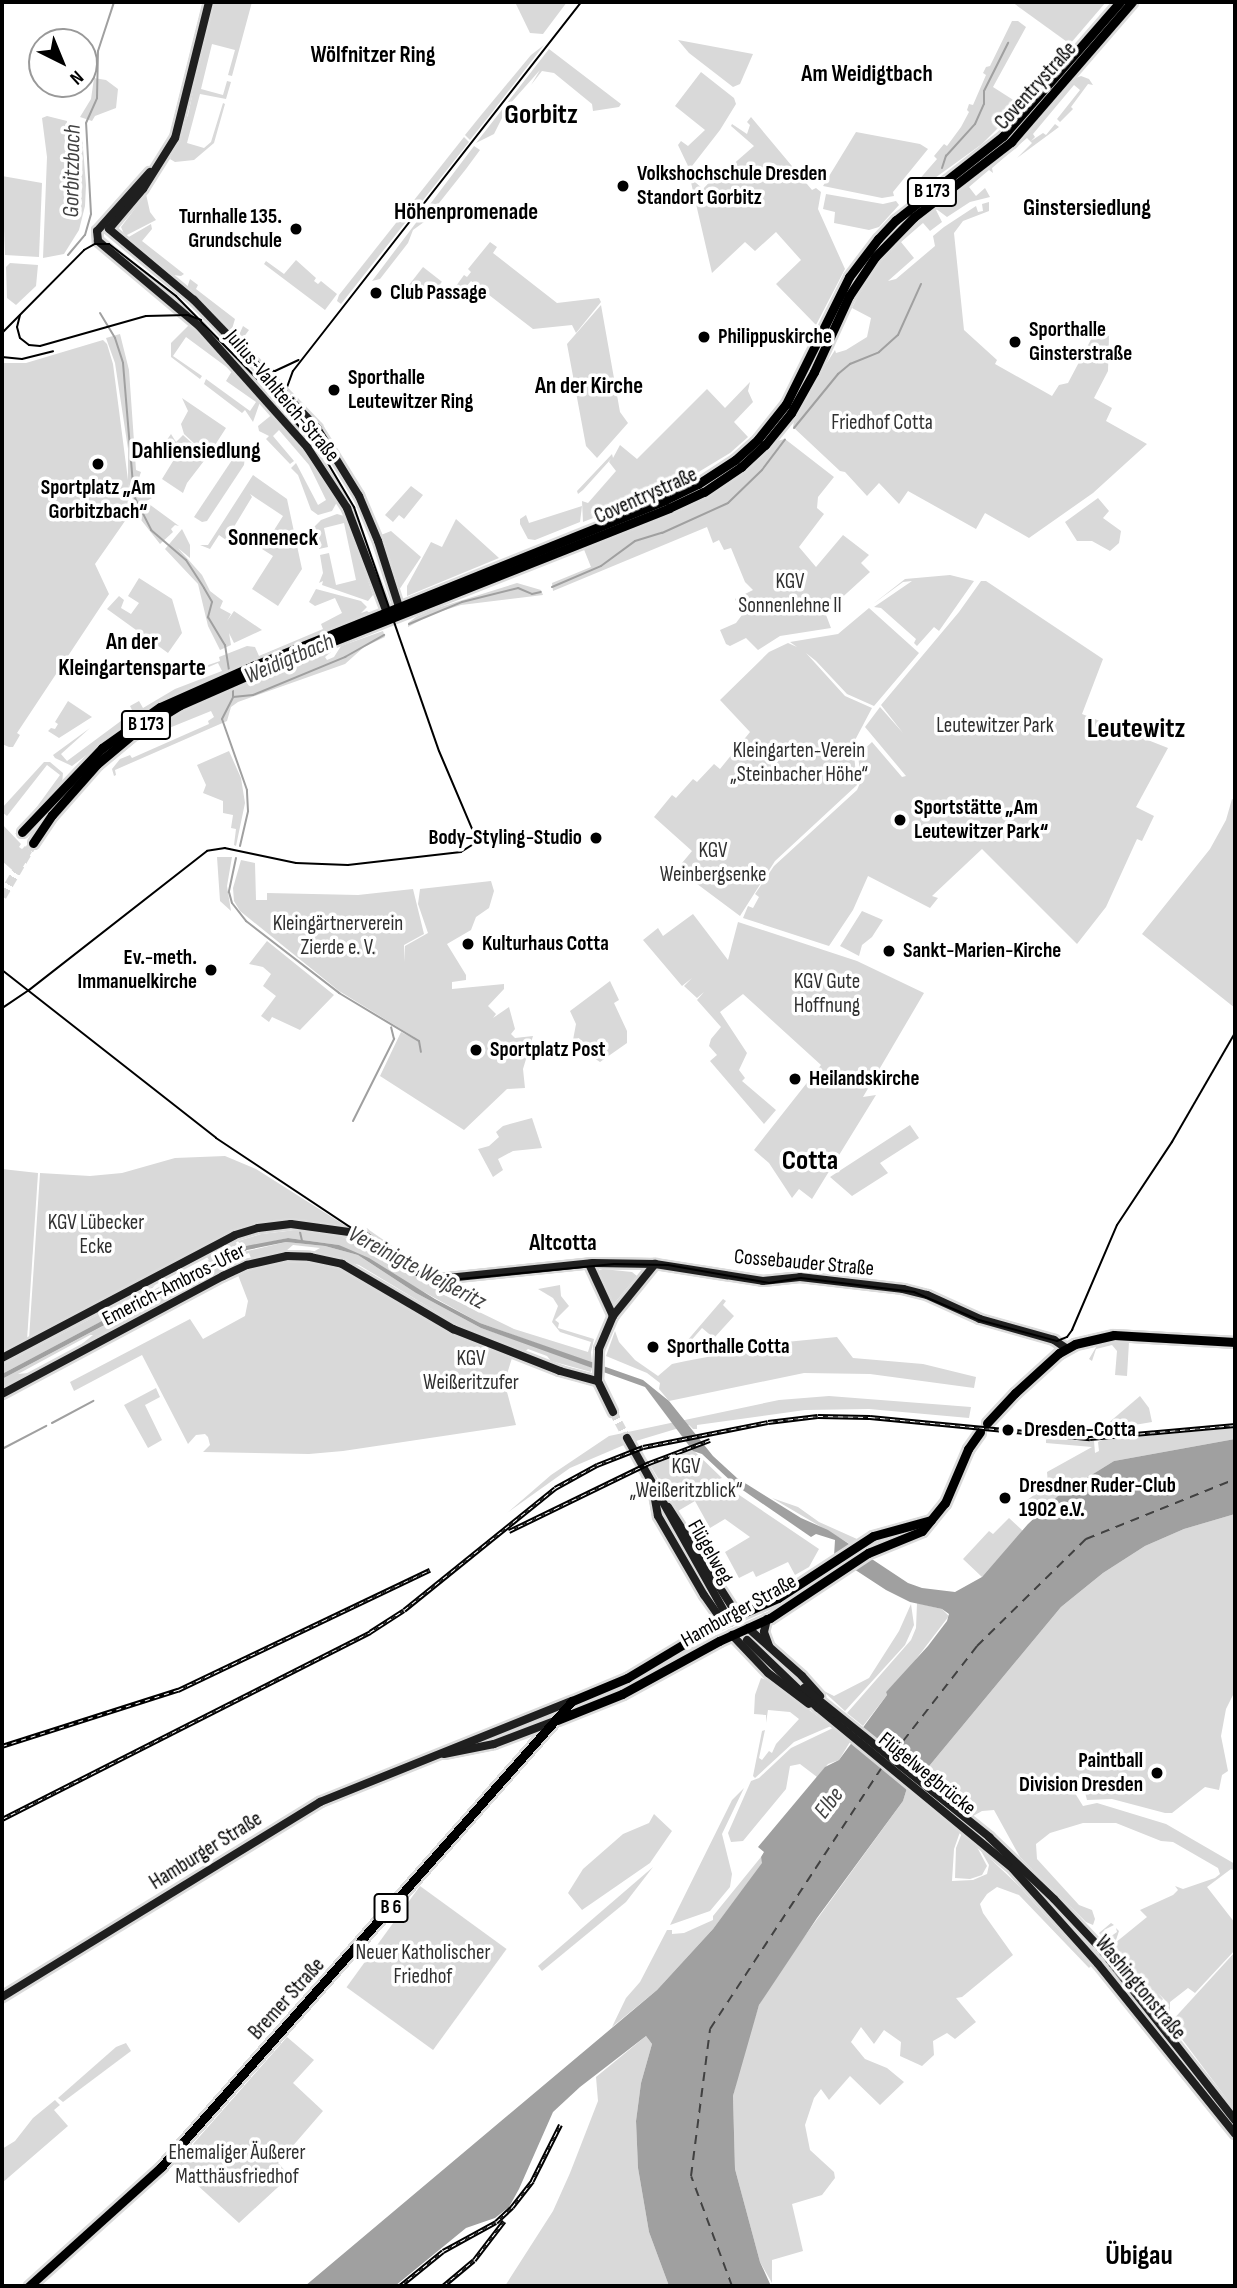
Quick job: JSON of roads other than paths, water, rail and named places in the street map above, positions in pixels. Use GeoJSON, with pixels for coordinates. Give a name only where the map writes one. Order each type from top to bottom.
{"type":"FeatureCollection","features":[{"type":"Feature","properties":{"kind":"main road"},"geometry":{"type":"LineString","coordinates":[[161,160],[175,138],[183,115],[209,2]]}},
{"type":"Feature","properties":{"kind":"main road","name":"Coventrystraße"},"geometry":{"type":"LineString","coordinates":[[22,832],[75,781],[148,724],[231,679],[674,496],[735,460],[770,426],[786,404],[849,277],[878,239],[897,220],[1003,136],[1120,2]]}},
{"type":"Feature","properties":{"kind":"main road","name":"Coventrystraße"},"geometry":{"type":"LineString","coordinates":[[400,611],[677,504],[704,492],[741,467],[774,435],[802,397],[849,296],[875,257],[914,217],[1011,142],[1132,2]]}},
{"type":"Feature","properties":{"kind":"main road","name":"Julius-Vahlteich-Straße"},"geometry":{"type":"LineString","coordinates":[[161,160],[143,189],[109,229],[194,300],[307,417],[349,475],[366,512],[400,611]]}},
{"type":"Feature","properties":{"kind":"main road","name":"Julius-Vahlteich-Straße"},"geometry":{"type":"LineString","coordinates":[[161,160],[97,230],[98,241],[182,310],[241,371],[307,447],[347,508],[388,616]]}},
{"type":"Feature","properties":{"kind":"main road"},"geometry":{"type":"LineString","coordinates":[[347,508],[358,507],[366,512]]}},
{"type":"Feature","properties":{"kind":"main road","name":"Coventrystraße"},"geometry":{"type":"LineString","coordinates":[[33,843],[75,781]]}},
{"type":"Feature","properties":{"kind":"main road","name":"Emerich-Ambros-Ufer"},"geometry":{"type":"LineString","coordinates":[[2,1359],[244,1232],[291,1224],[363,1234],[413,1269],[438,1279],[589,1264]]}},
{"type":"Feature","properties":{"kind":"main road","name":"Emerich-Ambros-Ufer"},"geometry":{"type":"LineString","coordinates":[[2,1394],[223,1276],[255,1262],[288,1256],[310,1257],[342,1264],[464,1334],[560,1371],[598,1378]]}},
{"type":"Feature","properties":{"kind":"main road"},"geometry":{"type":"LineString","coordinates":[[613,1316],[589,1264],[655,1264]]}},
{"type":"Feature","properties":{"kind":"main road"},"geometry":{"type":"LineString","coordinates":[[613,1412],[598,1378],[598,1357],[613,1316],[655,1264]]}},
{"type":"Feature","properties":{"kind":"main road","name":"Cossebauder Straße"},"geometry":{"type":"LineString","coordinates":[[655,1264],[763,1281],[800,1277],[914,1291],[980,1319],[1054,1340],[1066,1348]]}},
{"type":"Feature","properties":{"kind":"main road"},"geometry":{"type":"LineString","coordinates":[[987,1423],[1008,1399],[1066,1348],[1114,1335],[1235,1342]]}},
{"type":"Feature","properties":{"kind":"main road","name":"Hamburger Straße"},"geometry":{"type":"LineString","coordinates":[[438,1755],[494,1744],[622,1694],[767,1619],[868,1553],[922,1531],[949,1495],[968,1449],[980,1432]]}},
{"type":"Feature","properties":{"kind":"main road","name":"Flügelweg"},"geometry":{"type":"LineString","coordinates":[[627,1438],[723,1609]]}},
{"type":"Feature","properties":{"kind":"main road"},"geometry":{"type":"LineString","coordinates":[[653,1485],[653,1500],[659,1516],[704,1595],[732,1635],[768,1673],[797,1696],[820,1704]]}},
{"type":"Feature","properties":{"kind":"main road"},"geometry":{"type":"LineString","coordinates":[[659,1498],[684,1528],[738,1616],[772,1651],[802,1676],[820,1704]]}},
{"type":"Feature","properties":{"kind":"main road","name":"Hamburger Straße"},"geometry":{"type":"LineString","coordinates":[[2,1997],[312,1806],[626,1678],[723,1622],[788,1592],[873,1536],[931,1520]]}},
{"type":"Feature","properties":{"kind":"main road"},"geometry":{"type":"LineString","coordinates":[[767,1619],[764,1632],[772,1651]]}},
{"type":"Feature","properties":{"kind":"main road"},"geometry":{"type":"LineString","coordinates":[[747,1640],[820,1704]]}},
{"type":"Feature","properties":{"kind":"main road","name":"Hamburger Straße"},"geometry":{"type":"LineString","coordinates":[[556,1721],[572,1701]]}},
{"type":"Feature","properties":{"kind":"main road","name":"Flügelwegbrücke"},"geometry":{"type":"LineString","coordinates":[[820,1704],[1014,1865]]}},
{"type":"Feature","properties":{"kind":"main road","name":"Bremer Straße"},"geometry":{"type":"LineString","coordinates":[[29,2286],[162,2167],[556,1721]]}},
{"type":"Feature","properties":{"kind":"main road","name":"Washingtonstraße"},"geometry":{"type":"LineString","coordinates":[[1014,1865],[1100,1948],[1235,2120]]}},
{"type":"Feature","properties":{"kind":"main road","name":"Washingtonstraße"},"geometry":{"type":"LineString","coordinates":[[1014,1865],[1235,2134]]}},
{"type":"Feature","properties":{"kind":"water","name":"Elbe"},"geometry":{"type":"Polygon","coordinates":[[[288,1238],[339,1245],[369,1258],[480,1323],[643,1380],[669,1401],[713,1456],[737,1478],[801,1518],[828,1530],[908,1583],[922,1588],[955,1592],[982,1577],[1028,1524],[1059,1495],[1114,1461],[1235,1439],[1235,1514],[1184,1529],[1145,1546],[1103,1573],[1061,1607],[925,1771],[907,1788],[903,1801],[817,1918],[759,2005],[733,2096],[735,2169],[760,2262],[771,2286],[669,2286],[649,2232],[638,2168],[636,2121],[641,2083],[652,2044],[646,2036],[580,2087],[553,2112],[519,2189],[509,2207],[495,2218],[466,2228],[395,2286],[305,2286],[657,1990],[713,1929],[762,1863],[764,1852],[758,1847],[825,1767],[839,1760],[887,1695],[886,1692],[928,1646],[947,1621],[949,1614],[942,1609],[910,1602],[886,1590],[834,1556],[835,1540],[816,1534],[811,1537],[734,1484],[702,1454],[693,1451],[645,1387],[481,1328],[416,1293],[358,1255],[325,1246],[286,1242],[247,1250],[2,1379],[2,1374],[228,1254],[246,1246],[288,1238]]]}},
{"type":"Feature","properties":{"kind":"waterway","name":"Gorbitzbach"},"geometry":{"type":"LineString","coordinates":[[68,255],[85,235],[91,214],[86,123],[97,98],[98,51],[114,2]]}},
{"type":"Feature","properties":{"kind":"waterway","name":"Weidigtbach"},"geometry":{"type":"LineString","coordinates":[[942,168],[946,156],[975,124],[984,104],[984,91],[1008,43]]}},
{"type":"Feature","properties":{"kind":"waterway","name":"Weidigtbach"},"geometry":{"type":"LineString","coordinates":[[794,428],[838,374],[850,364],[879,352],[898,335],[921,284]]}},
{"type":"Feature","properties":{"kind":"waterway","name":"Gorbitzbach"},"geometry":{"type":"LineString","coordinates":[[100,313],[115,338],[123,363],[134,496],[151,530],[186,560],[212,602],[208,617],[225,645],[229,671]]}},
{"type":"Feature","properties":{"kind":"waterway","name":"Weidigtbach"},"geometry":{"type":"LineString","coordinates":[[552,587],[601,566],[635,541],[662,533],[728,503],[762,470],[785,440]]}},
{"type":"Feature","properties":{"kind":"waterway","name":"Weidigtbach"},"geometry":{"type":"LineString","coordinates":[[409,624],[462,602],[518,588],[532,594],[541,592]]}},
{"type":"Feature","properties":{"kind":"waterway","name":"Gorbitzbach"},"geometry":{"type":"LineString","coordinates":[[240,846],[248,811],[247,790],[222,719],[233,697],[253,695],[345,657],[384,635]]}},
{"type":"Feature","properties":{"kind":"waterway","name":"Gorbitzbach"},"geometry":{"type":"LineString","coordinates":[[233,687],[233,697]]}},
{"type":"Feature","properties":{"kind":"waterway","name":"Weidigtbach"},"geometry":{"type":"LineString","coordinates":[[236,858],[229,892],[232,903],[246,921],[339,993],[419,1041],[421,1052]]}},
{"type":"Feature","properties":{"kind":"waterway"},"geometry":{"type":"LineString","coordinates":[[353,1121],[394,1039],[391,1027]]}},
{"type":"Feature","properties":{"kind":"waterway"},"geometry":{"type":"LineString","coordinates":[[300,1232],[302,1241]]}},
{"type":"Feature","properties":{"kind":"waterway"},"geometry":{"type":"LineString","coordinates":[[52,1423],[93,1401]]}},
{"type":"Feature","properties":{"kind":"waterway"},"geometry":{"type":"LineString","coordinates":[[2,1449],[46,1426]]}},
{"type":"Feature","properties":{"kind":"tunnel"},"geometry":{"type":"LineString","coordinates":[[2,857],[22,832]]}},
{"type":"Feature","properties":{"kind":"tunnel"},"geometry":{"type":"LineString","coordinates":[[2,896],[33,843]]}},
{"type":"Feature","properties":{"kind":"tunnel"},"geometry":{"type":"LineString","coordinates":[[613,1412],[627,1438]]}},
{"type":"Feature","properties":{"kind":"tunnel"},"geometry":{"type":"LineString","coordinates":[[723,1609],[747,1640]]}},
{"type":"Feature","properties":{"kind":"tram line"},"geometry":{"type":"LineString","coordinates":[[290,412],[286,390],[293,371],[581,2]]}},
{"type":"Feature","properties":{"kind":"tram line"},"geometry":{"type":"LineString","coordinates":[[2,333],[84,250],[95,244],[109,244],[176,296],[269,391],[323,455],[354,507],[439,751],[475,836],[472,845],[461,852],[348,865],[296,863],[225,848],[207,851],[29,990],[2,1008]]}},
{"type":"Feature","properties":{"kind":"tram line"},"geometry":{"type":"LineString","coordinates":[[20,315],[17,327],[20,338],[29,345],[40,346],[146,316],[188,315],[201,320]]}},
{"type":"Feature","properties":{"kind":"tram line"},"geometry":{"type":"LineString","coordinates":[[2,357],[22,359],[53,351]]}},
{"type":"Feature","properties":{"kind":"tram line"},"geometry":{"type":"LineString","coordinates":[[248,363],[263,370],[275,371],[299,360]]}},
{"type":"Feature","properties":{"kind":"tram line"},"geometry":{"type":"LineString","coordinates":[[2,970],[216,1138],[424,1276],[450,1280],[614,1264],[668,1265],[769,1283],[801,1278],[914,1292],[979,1320],[1057,1341],[1067,1337],[1072,1330],[1117,1225],[1172,1142],[1235,1033]]}},
{"type":"Feature","properties":{"kind":"railway"},"geometry":{"type":"LineString","coordinates":[[2,1819],[370,1632],[404,1610],[555,1488],[597,1465],[643,1447],[768,1422],[818,1416],[870,1417],[1090,1438],[1235,1425]]}},
{"type":"Feature","properties":{"kind":"railway"},"geometry":{"type":"LineString","coordinates":[[509,1531],[649,1463],[710,1440]]}},
{"type":"Feature","properties":{"kind":"railway"},"geometry":{"type":"LineString","coordinates":[[2,1746],[178,1690],[430,1570]]}},
{"type":"Feature","properties":{"kind":"railway"},"geometry":{"type":"LineString","coordinates":[[400,2286],[443,2251],[496,2222],[512,2207],[532,2181],[560,2125]]}},
{"type":"Feature","properties":{"kind":"railway"},"geometry":{"type":"LineString","coordinates":[[443,2286],[474,2260],[504,2221]]}},
{"type":"Feature","properties":{"kind":"place","name":"Volkshochschule Dresden Standort Gorbitz"},"geometry":{"type":"Point","coordinates":[623,186]}},
{"type":"Feature","properties":{"kind":"place","name":"Turnhalle 135. Grundschule"},"geometry":{"type":"Point","coordinates":[296,229]}},
{"type":"Feature","properties":{"kind":"place","name":"Club Passage"},"geometry":{"type":"Point","coordinates":[376,293]}},
{"type":"Feature","properties":{"kind":"place","name":"Philippuskirche"},"geometry":{"type":"Point","coordinates":[704,337]}},
{"type":"Feature","properties":{"kind":"place","name":"Sporthalle Ginsterstraße"},"geometry":{"type":"Point","coordinates":[1015,342]}},
{"type":"Feature","properties":{"kind":"place","name":"Sporthalle Leutewitzer Ring"},"geometry":{"type":"Point","coordinates":[334,390]}},
{"type":"Feature","properties":{"kind":"place","name":"Sportplatz „Am Gorbitzbach“"},"geometry":{"type":"Point","coordinates":[98,464]}},
{"type":"Feature","properties":{"kind":"place","name":"Sportstätte „Am Leutewitzer Park“"},"geometry":{"type":"Point","coordinates":[900,820]}},
{"type":"Feature","properties":{"kind":"place","name":"Body-Styling-Studio"},"geometry":{"type":"Point","coordinates":[596,838]}},
{"type":"Feature","properties":{"kind":"place","name":"Kulturhaus Cotta"},"geometry":{"type":"Point","coordinates":[468,944]}},
{"type":"Feature","properties":{"kind":"place","name":"Sankt-Marien-Kirche"},"geometry":{"type":"Point","coordinates":[889,951]}},
{"type":"Feature","properties":{"kind":"place","name":"Ev.-meth. Immanuelkirche"},"geometry":{"type":"Point","coordinates":[211,970]}},
{"type":"Feature","properties":{"kind":"place","name":"Sportplatz Post"},"geometry":{"type":"Point","coordinates":[476,1050]}},
{"type":"Feature","properties":{"kind":"place","name":"Heilandskirche"},"geometry":{"type":"Point","coordinates":[795,1079]}},
{"type":"Feature","properties":{"kind":"place","name":"Sporthalle Cotta"},"geometry":{"type":"Point","coordinates":[653,1347]}},
{"type":"Feature","properties":{"kind":"place","name":"Dresden-Cotta"},"geometry":{"type":"Point","coordinates":[1008,1430]}},
{"type":"Feature","properties":{"kind":"place","name":"Dresdner Ruder-Club 1902 e.V."},"geometry":{"type":"Point","coordinates":[1005,1498]}},
{"type":"Feature","properties":{"kind":"place","name":"Paintball Division Dresden"},"geometry":{"type":"Point","coordinates":[1157,1773]}},
{"type":"Feature","properties":{"kind":"district","name":"Wölfnitzer Ring"},"geometry":{"type":"Point","coordinates":[373,55]}},
{"type":"Feature","properties":{"kind":"district","name":"Am Weidigtbach"},"geometry":{"type":"Point","coordinates":[867,74]}},
{"type":"Feature","properties":{"kind":"district","name":"Gorbitz"},"geometry":{"type":"Point","coordinates":[541,115]}},
{"type":"Feature","properties":{"kind":"district","name":"Ginstersiedlung"},"geometry":{"type":"Point","coordinates":[1087,208]}},
{"type":"Feature","properties":{"kind":"district","name":"Höhenpromenade"},"geometry":{"type":"Point","coordinates":[466,212]}},
{"type":"Feature","properties":{"kind":"district","name":"An der Kirche"},"geometry":{"type":"Point","coordinates":[589,386]}},
{"type":"Feature","properties":{"kind":"district","name":"Dahliensiedlung"},"geometry":{"type":"Point","coordinates":[196,451]}},
{"type":"Feature","properties":{"kind":"district","name":"Sonneneck"},"geometry":{"type":"Point","coordinates":[273,538]}},
{"type":"Feature","properties":{"kind":"district","name":"An der Kleingartensparte"},"geometry":{"type":"Point","coordinates":[132,655]}},
{"type":"Feature","properties":{"kind":"district","name":"Leutewitz"},"geometry":{"type":"Point","coordinates":[1136,729]}},
{"type":"Feature","properties":{"kind":"district","name":"Cotta"},"geometry":{"type":"Point","coordinates":[810,1161]}},
{"type":"Feature","properties":{"kind":"district","name":"Altcotta"},"geometry":{"type":"Point","coordinates":[563,1243]}},
{"type":"Feature","properties":{"kind":"district","name":"Übigau"},"geometry":{"type":"Point","coordinates":[1139,2256]}},
{"type":"Feature","properties":{"kind":"park label","name":"Friedhof Cotta"},"geometry":{"type":"Point","coordinates":[882,423]}},
{"type":"Feature","properties":{"kind":"park label","name":"KGV Sonnenlehne II"},"geometry":{"type":"Point","coordinates":[790,594]}},
{"type":"Feature","properties":{"kind":"park label","name":"Leutewitzer Park"},"geometry":{"type":"Point","coordinates":[995,726]}},
{"type":"Feature","properties":{"kind":"park label","name":"Kleingarten-Verein „Steinbacher Höhe“"},"geometry":{"type":"Point","coordinates":[799,763]}},
{"type":"Feature","properties":{"kind":"park label","name":"KGV Weinbergsenke"},"geometry":{"type":"Point","coordinates":[713,863]}},
{"type":"Feature","properties":{"kind":"park label","name":"Kleingärtnerverein Zierde e. V."},"geometry":{"type":"Point","coordinates":[338,936]}},
{"type":"Feature","properties":{"kind":"park label","name":"KGV Gute Hoffnung"},"geometry":{"type":"Point","coordinates":[827,994]}},
{"type":"Feature","properties":{"kind":"park label","name":"KGV Lübecker Ecke"},"geometry":{"type":"Point","coordinates":[96,1235]}},
{"type":"Feature","properties":{"kind":"park label","name":"KGV Weißeritzufer"},"geometry":{"type":"Point","coordinates":[471,1371]}},
{"type":"Feature","properties":{"kind":"park label","name":"KGV „Weißeritzblick“"},"geometry":{"type":"Point","coordinates":[686,1479]}},
{"type":"Feature","properties":{"kind":"park label","name":"Neuer Katholischer Friedhof"},"geometry":{"type":"Point","coordinates":[423,1965]}},
{"type":"Feature","properties":{"kind":"park label","name":"Ehemaliger Äußerer Matthäusfriedhof"},"geometry":{"type":"Point","coordinates":[237,2165]}},
{"type":"Feature","properties":{"kind":"water label","name":"Vereinigte Weißeritz"},"geometry":{"type":"Point","coordinates":[417,1268]}}]}
